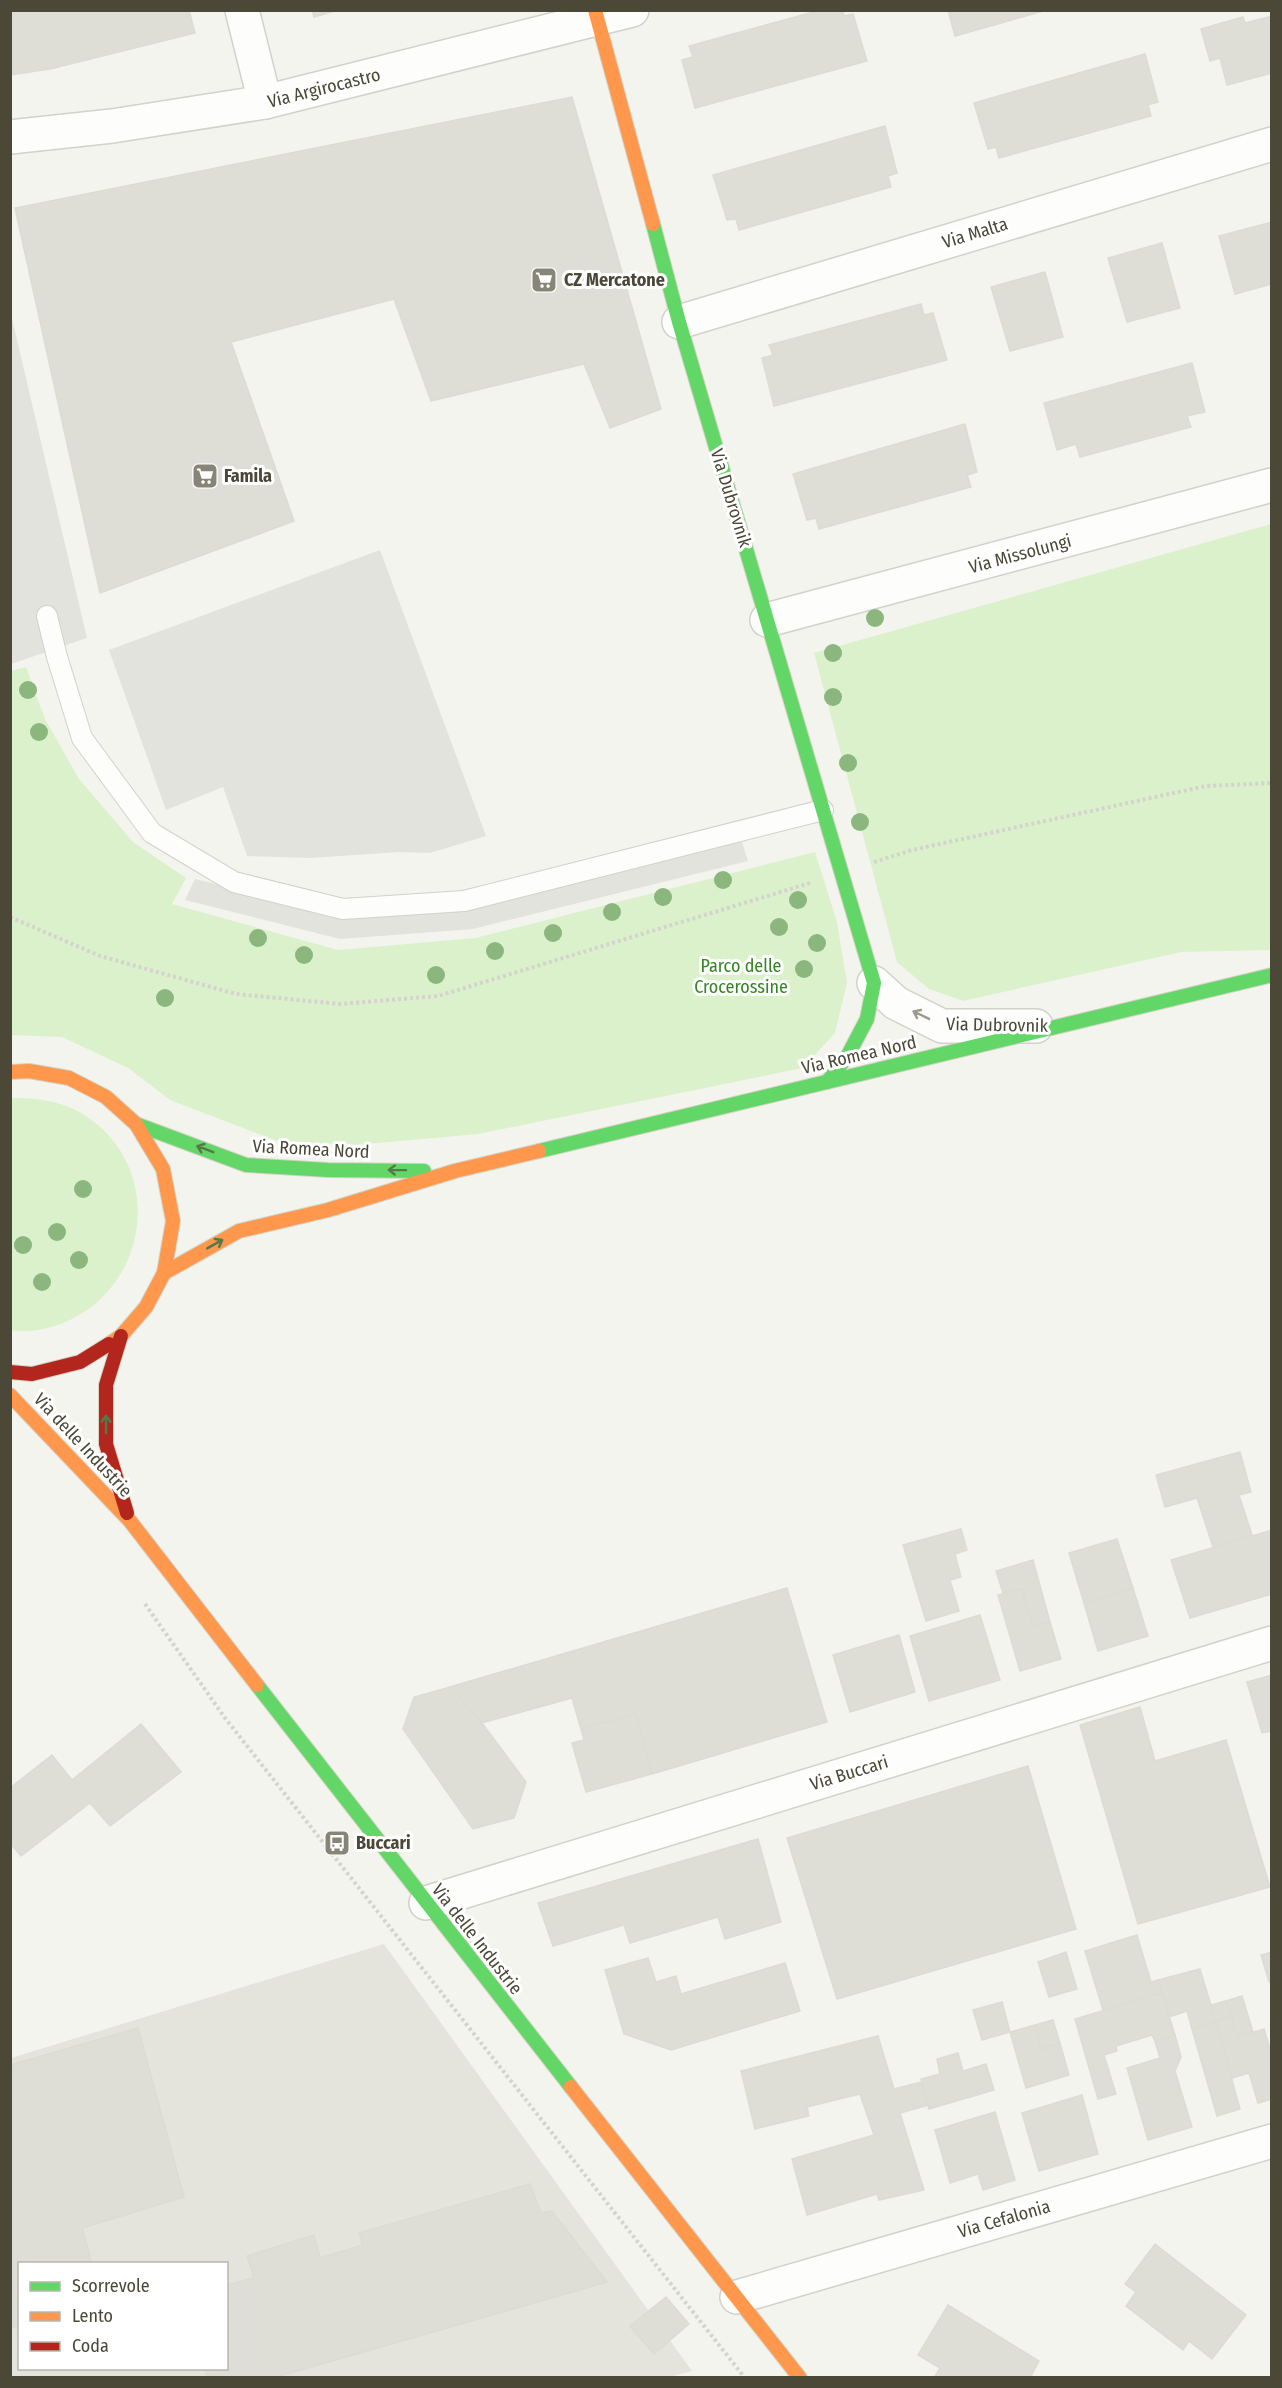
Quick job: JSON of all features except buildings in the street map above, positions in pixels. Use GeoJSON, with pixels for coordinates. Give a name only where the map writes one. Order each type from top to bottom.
{"type":"FeatureCollection","features":[{"type":"Feature","properties":{"kind":"street"},"geometry":{"type":"LineString","coordinates":[[242,10],[266,102]]}},
{"type":"Feature","properties":{"kind":"street","name":"Via Argirocastro"},"geometry":{"type":"LineString","coordinates":[[10,137],[112,126],[266,102],[596,16],[632,10]]}},
{"type":"Feature","properties":{"kind":"street","name":"Via Dubrovnik"},"geometry":{"type":"LineString","coordinates":[[596,16],[679,322],[874,983],[867,1019],[847,1057],[827,1082]]}},
{"type":"Feature","properties":{"kind":"street","name":"Via Malta"},"geometry":{"type":"LineString","coordinates":[[679,322],[1272,144]]}},
{"type":"Feature","properties":{"kind":"street","name":"Via Missolungi"},"geometry":{"type":"LineString","coordinates":[[767,620],[1272,485]]}},
{"type":"Feature","properties":{"kind":"street","name":"Via Romea Nord"},"geometry":{"type":"LineString","coordinates":[[164,1273],[239,1231],[328,1210],[455,1171],[1272,975]]}},
{"type":"Feature","properties":{"kind":"street","name":"Via Dubrovnik"},"geometry":{"type":"LineString","coordinates":[[874,983],[896,1003],[942,1026],[1061,1026]]}},
{"type":"Feature","properties":{"kind":"street"},"geometry":{"type":"LineString","coordinates":[[10,1072],[29,1071],[69,1078],[106,1096],[136,1124],[163,1169],[173,1221],[164,1273],[146,1307],[121,1336],[80,1362],[32,1374],[10,1372]]}},
{"type":"Feature","properties":{"kind":"street","name":"Via Romea Nord"},"geometry":{"type":"LineString","coordinates":[[136,1124],[246,1165],[328,1170],[455,1171]]}},
{"type":"Feature","properties":{"kind":"street","name":"Via delle Industrie"},"geometry":{"type":"LineString","coordinates":[[121,1336],[106,1385],[106,1444],[130,1521]]}},
{"type":"Feature","properties":{"kind":"street","name":"Via delle Industrie"},"geometry":{"type":"LineString","coordinates":[[10,1395],[130,1521],[426,1903],[801,2378]]}},
{"type":"Feature","properties":{"kind":"street","name":"Via Buccari"},"geometry":{"type":"LineString","coordinates":[[426,1903],[1272,1643]]}},
{"type":"Feature","properties":{"kind":"street","name":"Via Cefalonia"},"geometry":{"type":"LineString","coordinates":[[737,2297],[1272,2141]]}},
{"type":"Feature","properties":{"kind":"lane"},"geometry":{"type":"LineString","coordinates":[[47,616],[82,738],[152,833],[234,882],[248,886],[343,909],[464,901],[823,810]]}},
{"type":"Feature","properties":{"kind":"path"},"geometry":{"type":"LineString","coordinates":[[867,864],[912,850],[1206,786],[1272,783]]}},
{"type":"Feature","properties":{"kind":"path"},"geometry":{"type":"LineString","coordinates":[[10,917],[100,956],[236,994],[341,1004],[438,996],[802,886]]}},
{"type":"Feature","properties":{"kind":"path"},"geometry":{"type":"LineString","coordinates":[[145,1603],[225,1718],[745,2378]]}},
{"type":"Feature","properties":{"kind":"shaded area"},"geometry":{"type":"Polygon","coordinates":[[[10,310],[87,638],[11,664],[10,664],[10,310]]]}},
{"type":"Feature","properties":{"kind":"shaded area"},"geometry":{"type":"Polygon","coordinates":[[[380,550],[486,836],[430,853],[399,852],[310,858],[247,856],[223,787],[166,810],[109,650],[380,550]]]}},
{"type":"Feature","properties":{"kind":"shaded area"},"geometry":{"type":"Polygon","coordinates":[[[741,839],[748,861],[473,929],[340,939],[185,900],[195,879],[344,915],[741,839]]]}},
{"type":"Feature","properties":{"kind":"shaded area"},"geometry":{"type":"Polygon","coordinates":[[[384,1944],[692,2371],[666,2378],[11,2378],[11,2058],[384,1944]]]}},
{"type":"Feature","properties":{"kind":"green space"},"geometry":{"type":"Polygon","coordinates":[[[1271,524],[1271,950],[1181,952],[963,1001],[929,989],[897,962],[814,653],[1271,524]]]}},
{"type":"Feature","properties":{"kind":"green space","name":"Parco delle Crocerossine"},"geometry":{"type":"Polygon","coordinates":[[[26,667],[45,719],[79,779],[133,842],[186,878],[172,904],[338,950],[475,938],[815,852],[837,922],[847,983],[835,1033],[803,1068],[478,1134],[355,1145],[277,1141],[170,1100],[128,1068],[62,1037],[11,1035],[10,671],[26,667]]]}},
{"type":"Feature","properties":{"kind":"green space"},"geometry":{"type":"Polygon","coordinates":[[[11,1098],[64,1105],[81,1113],[107,1134],[125,1160],[135,1188],[138,1218],[132,1248],[119,1276],[99,1300],[72,1319],[34,1331],[10,1330],[11,1098]]]}},
{"type":"Feature","properties":{"kind":"traffic: fast"},"geometry":{"type":"LineString","coordinates":[[653,224],[679,322],[874,983],[867,1019],[847,1057],[827,1082]]}},
{"type":"Feature","properties":{"kind":"traffic: fast"},"geometry":{"type":"LineString","coordinates":[[539,1151],[1272,975]]}},
{"type":"Feature","properties":{"kind":"traffic: fast"},"geometry":{"type":"LineString","coordinates":[[136,1124],[246,1165],[328,1170],[424,1171]]}},
{"type":"Feature","properties":{"kind":"traffic: fast"},"geometry":{"type":"LineString","coordinates":[[257,1685],[571,2087]]}},
{"type":"Feature","properties":{"kind":"traffic: slow"},"geometry":{"type":"LineString","coordinates":[[595,10],[653,224]]}},
{"type":"Feature","properties":{"kind":"traffic: slow"},"geometry":{"type":"LineString","coordinates":[[10,1072],[29,1071],[69,1078],[106,1097],[136,1124],[163,1169],[173,1221],[164,1273],[146,1307],[121,1336],[109,1344]]}},
{"type":"Feature","properties":{"kind":"traffic: slow"},"geometry":{"type":"LineString","coordinates":[[164,1273],[239,1231],[328,1210],[455,1171],[539,1151]]}},
{"type":"Feature","properties":{"kind":"traffic: slow"},"geometry":{"type":"LineString","coordinates":[[10,1395],[130,1521],[257,1685]]}},
{"type":"Feature","properties":{"kind":"traffic: slow"},"geometry":{"type":"LineString","coordinates":[[571,2087],[800,2378]]}},
{"type":"Feature","properties":{"kind":"traffic: jam"},"geometry":{"type":"LineString","coordinates":[[121,1336],[106,1385],[106,1444],[127,1513]]}},
{"type":"Feature","properties":{"kind":"traffic: jam"},"geometry":{"type":"LineString","coordinates":[[10,1372],[32,1374],[80,1362],[109,1344]]}},
{"type":"Feature","properties":{"kind":"place","name":"CZ Mercatone"},"geometry":{"type":"Point","coordinates":[544,280]}},
{"type":"Feature","properties":{"kind":"place","name":"Famila"},"geometry":{"type":"Point","coordinates":[205,476]}},
{"type":"Feature","properties":{"kind":"place","name":"Buccari"},"geometry":{"type":"Point","coordinates":[337,1843]}}]}
